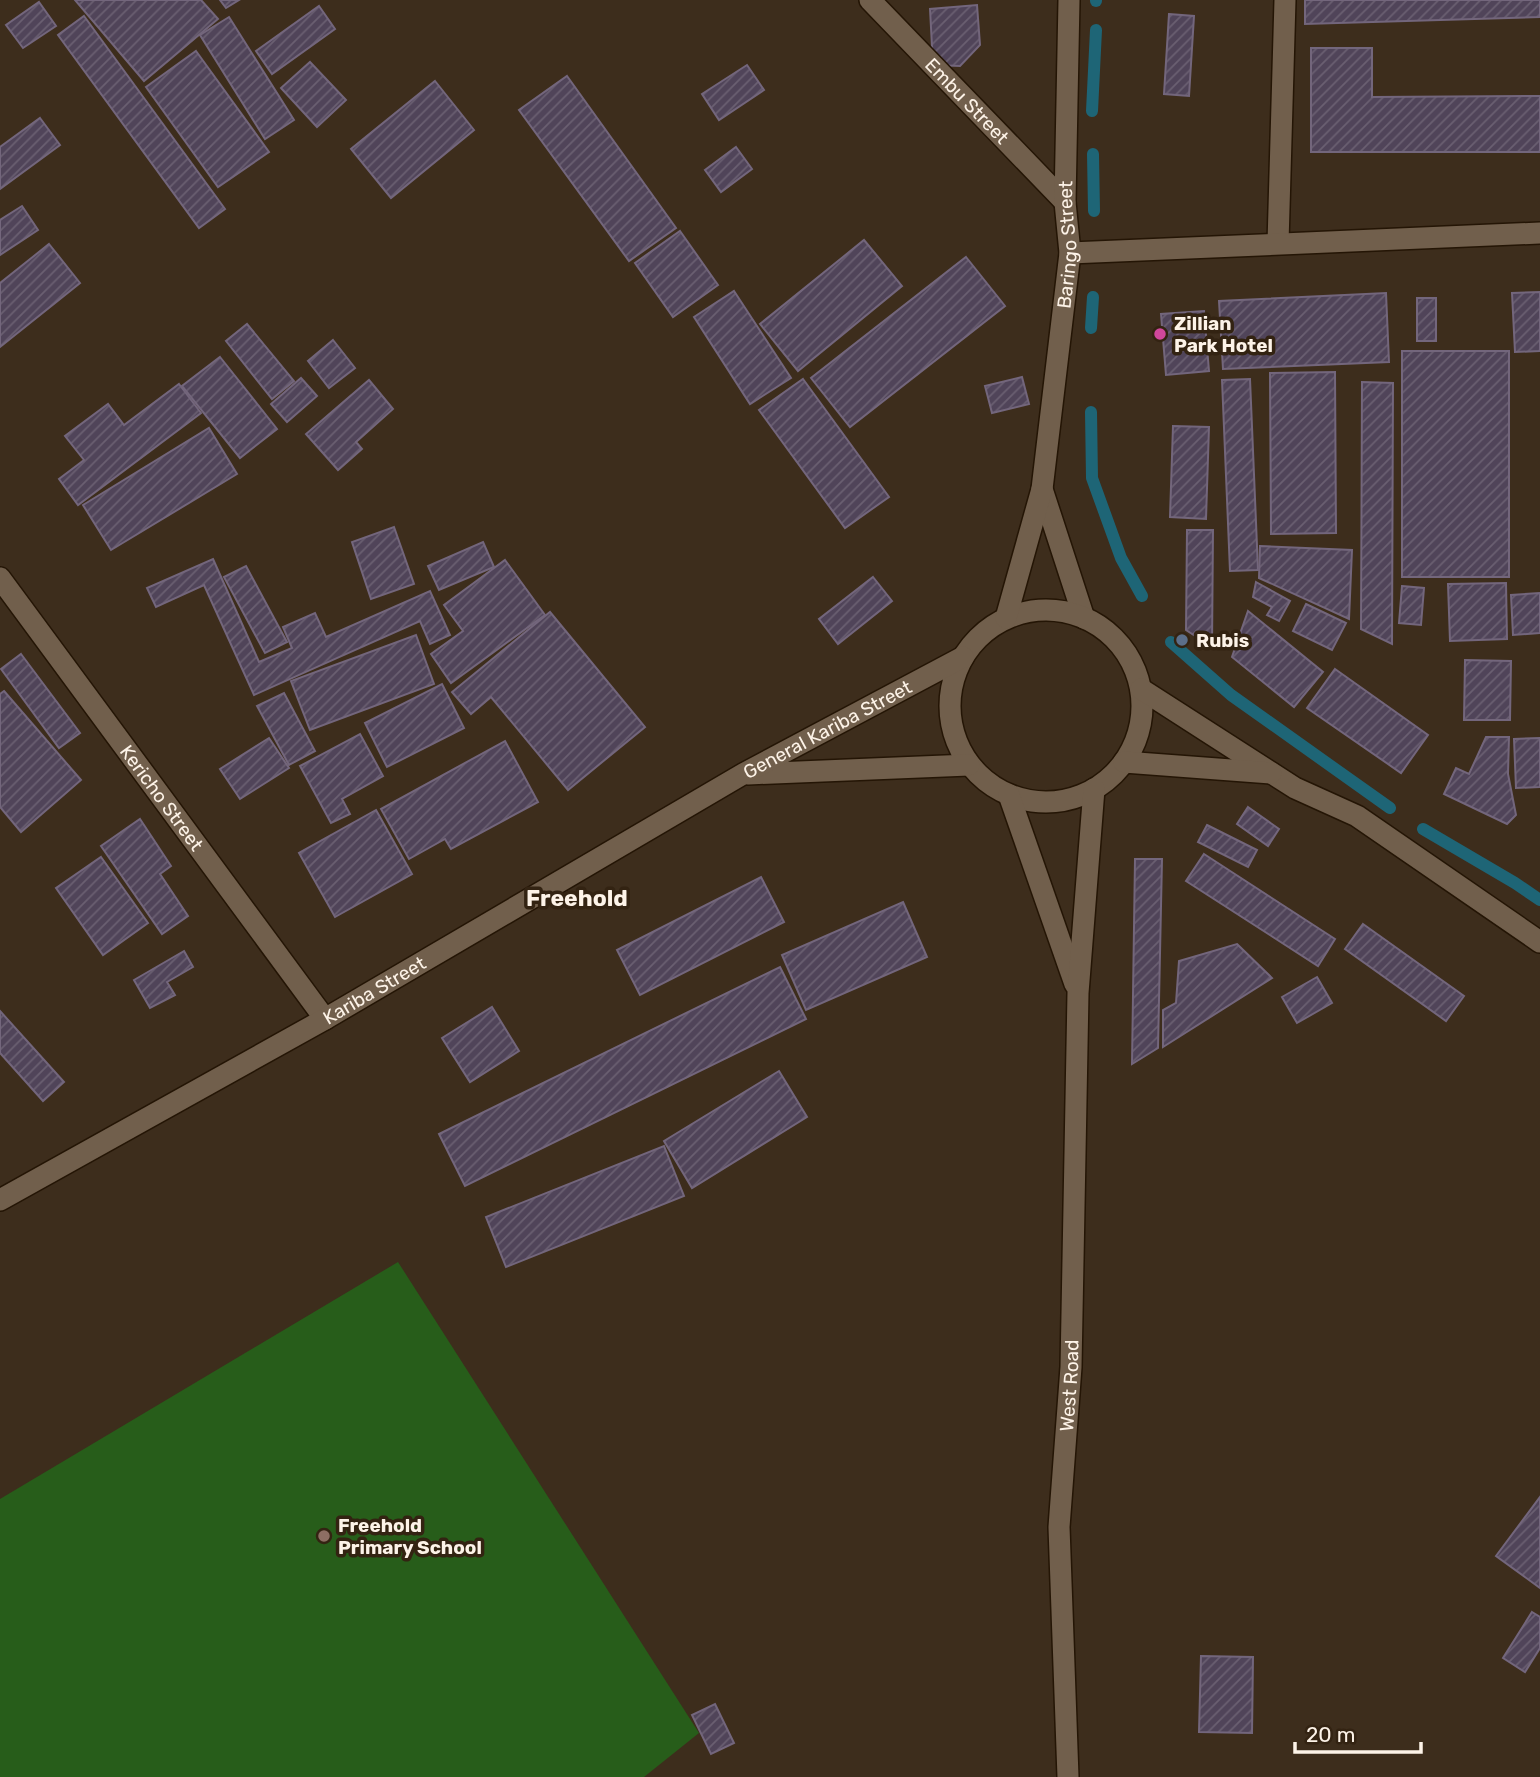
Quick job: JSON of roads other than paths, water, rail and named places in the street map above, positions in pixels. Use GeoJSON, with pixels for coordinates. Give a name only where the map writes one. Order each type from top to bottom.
{"type":"FeatureCollection","features":[{"type":"Feature","properties":{"kind":"street","name":"Embu Street"},"geometry":{"type":"LineString","coordinates":[[870,0],[1065,202]]}},
{"type":"Feature","properties":{"kind":"street","name":"Baringo Street"},"geometry":{"type":"LineString","coordinates":[[1006,618],[1042,489],[1070,253],[1065,202],[1069,0]]}},
{"type":"Feature","properties":{"kind":"street"},"geometry":{"type":"LineString","coordinates":[[1278,243],[1285,0]]}},
{"type":"Feature","properties":{"kind":"street"},"geometry":{"type":"LineString","coordinates":[[1070,253],[1540,233]]}},
{"type":"Feature","properties":{"kind":"street","name":"Baringo Street"},"geometry":{"type":"LineString","coordinates":[[1042,489],[1084,618]]}},
{"type":"Feature","properties":{"kind":"street","name":"Kericho Street"},"geometry":{"type":"LineString","coordinates":[[0,578],[325,1019]]}},
{"type":"Feature","properties":{"kind":"street"},"geometry":{"type":"LineString","coordinates":[[1059,610],[1084,618],[1105,629],[1122,646],[1134,666],[1141,688],[1142,714],[1136,740],[1124,762],[1094,789],[1052,802],[1009,795],[988,783],[969,765],[955,740],[949,712],[952,683],[963,657],[981,634],[1006,618],[1032,611],[1059,610]]}},
{"type":"Feature","properties":{"kind":"street","name":"General Kariba Street"},"geometry":{"type":"LineString","coordinates":[[743,774],[963,657]]}},
{"type":"Feature","properties":{"kind":"street"},"geometry":{"type":"LineString","coordinates":[[1141,688],[1295,788],[1357,816],[1540,942]]}},
{"type":"Feature","properties":{"kind":"street"},"geometry":{"type":"LineString","coordinates":[[1124,762],[1273,774]]}},
{"type":"Feature","properties":{"kind":"street","name":"General Kariba Street"},"geometry":{"type":"LineString","coordinates":[[743,774],[969,765]]}},
{"type":"Feature","properties":{"kind":"street","name":"Kariba Street"},"geometry":{"type":"LineString","coordinates":[[0,1200],[325,1019],[743,774]]}},
{"type":"Feature","properties":{"kind":"street","name":"West Road"},"geometry":{"type":"LineString","coordinates":[[1068,1777],[1059,1527],[1071,1367],[1078,993],[1094,789]]}},
{"type":"Feature","properties":{"kind":"street","name":"West Road"},"geometry":{"type":"LineString","coordinates":[[1009,795],[1078,993]]}},
{"type":"Feature","properties":{"kind":"waterway"},"geometry":{"type":"LineString","coordinates":[[1092,111],[1096,30]]}},
{"type":"Feature","properties":{"kind":"waterway"},"geometry":{"type":"LineString","coordinates":[[1093,154],[1094,211]]}},
{"type":"Feature","properties":{"kind":"waterway"},"geometry":{"type":"LineString","coordinates":[[1091,328],[1093,297]]}},
{"type":"Feature","properties":{"kind":"waterway"},"geometry":{"type":"LineString","coordinates":[[1091,412],[1092,478],[1121,558],[1142,596]]}},
{"type":"Feature","properties":{"kind":"waterway"},"geometry":{"type":"LineString","coordinates":[[1171,642],[1231,695],[1390,808]]}},
{"type":"Feature","properties":{"kind":"waterway"},"geometry":{"type":"LineString","coordinates":[[1423,829],[1540,900]]}},
{"type":"Feature","properties":{"kind":"place","name":"Zillian Park Hotel"},"geometry":{"type":"Point","coordinates":[1160,334]}},
{"type":"Feature","properties":{"kind":"place","name":"Rubis"},"geometry":{"type":"Point","coordinates":[1182,640]}},
{"type":"Feature","properties":{"kind":"place","name":"Freehold Primary School"},"geometry":{"type":"Point","coordinates":[324,1536]}},
{"type":"Feature","properties":{"kind":"district","name":"Freehold"},"geometry":{"type":"Point","coordinates":[577,898]}}]}
